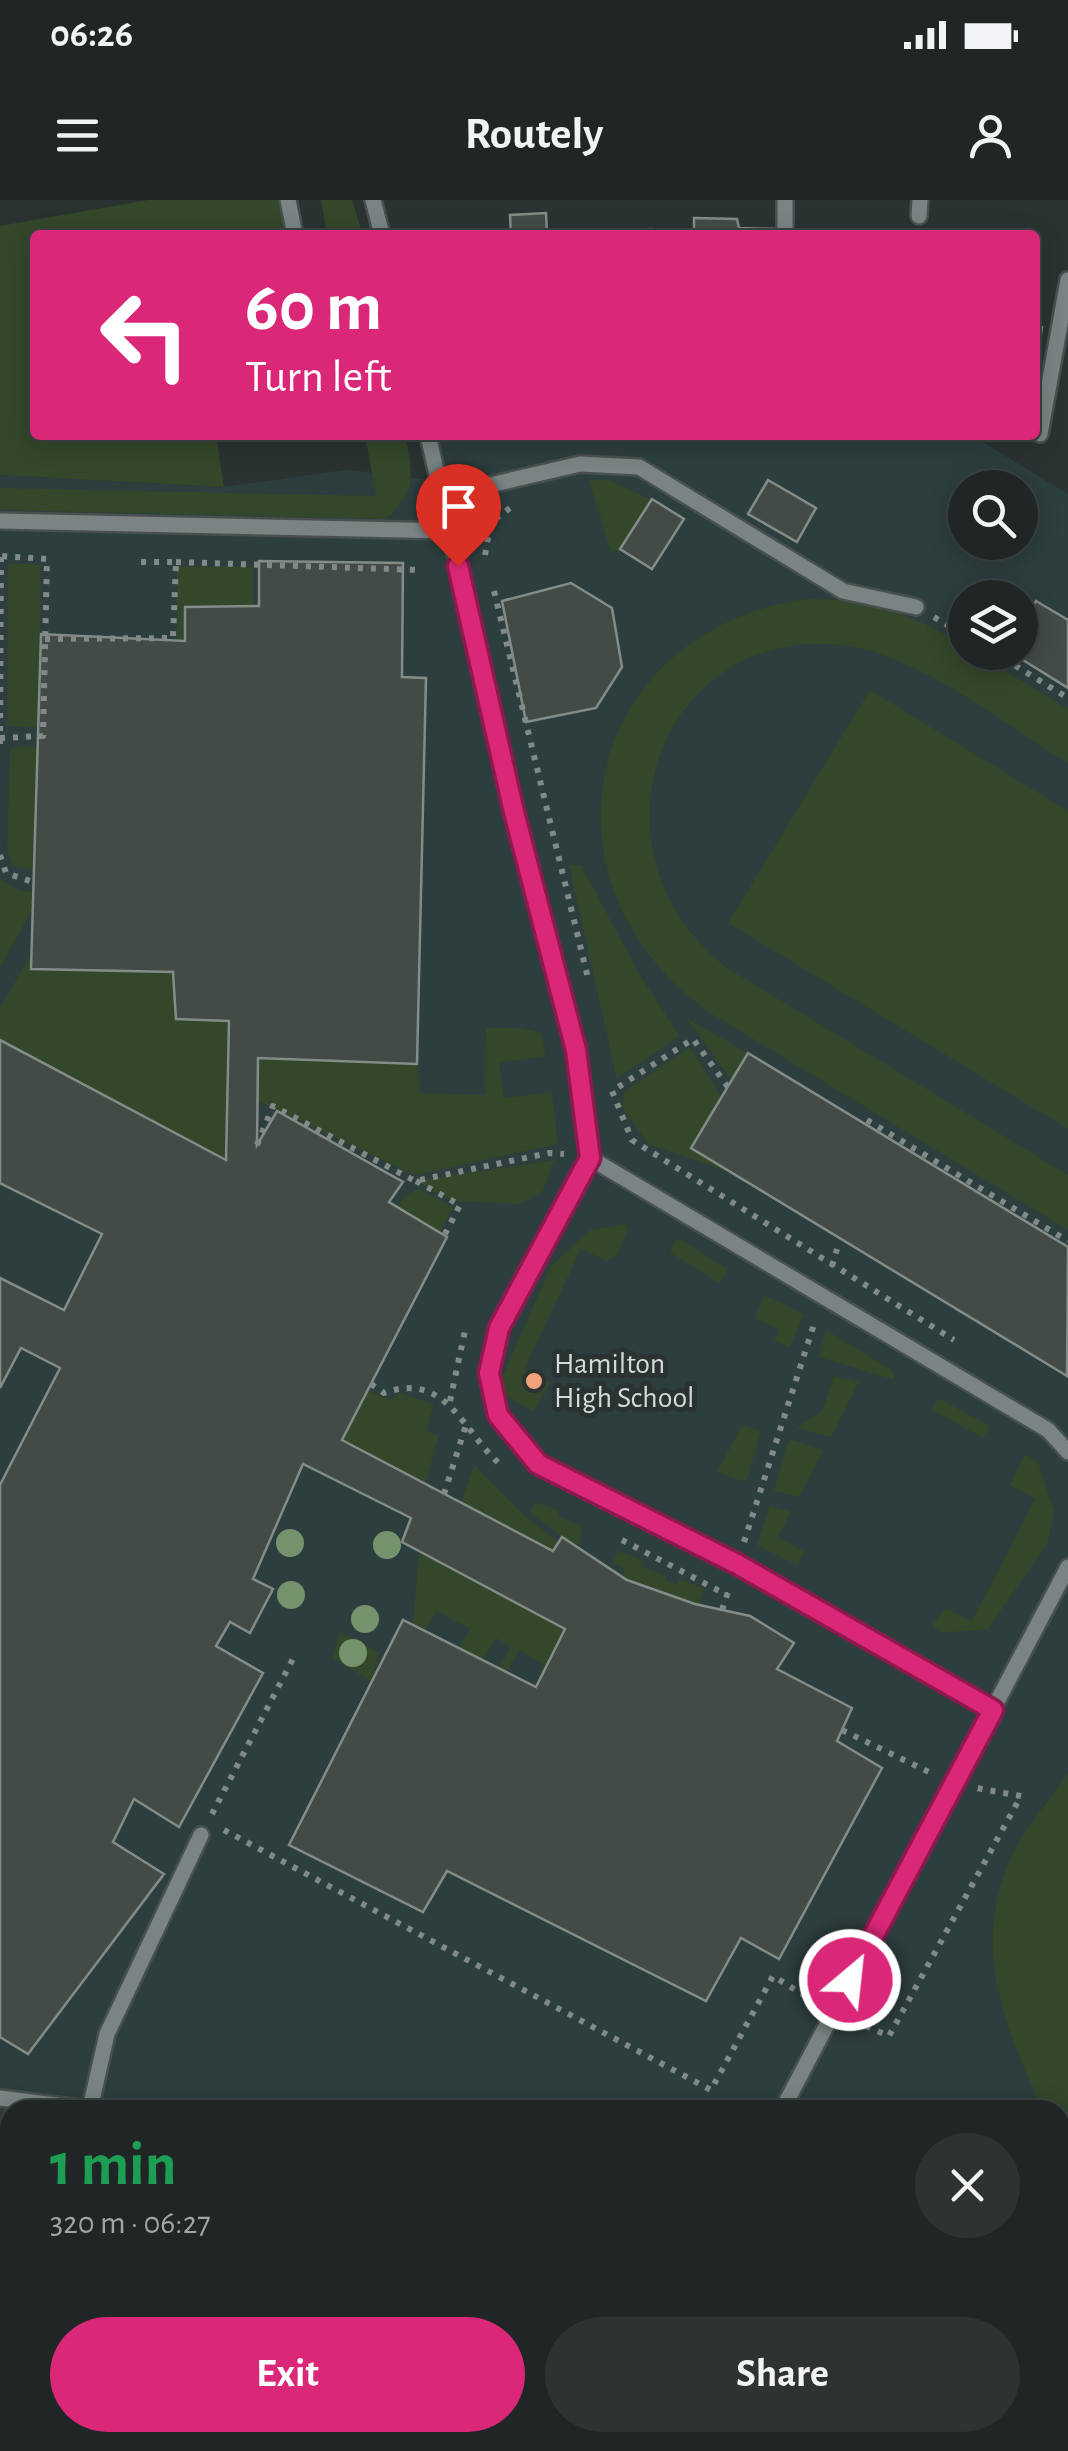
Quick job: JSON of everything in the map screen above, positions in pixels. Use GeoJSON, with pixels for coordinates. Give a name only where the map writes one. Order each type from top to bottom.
{"type":"FeatureCollection","features":[{"type":"Feature","properties":{"kind":"lane"},"geometry":{"type":"LineString","coordinates":[[288,200],[294,230]]}},
{"type":"Feature","properties":{"kind":"lane"},"geometry":{"type":"LineString","coordinates":[[374,200],[381,230]]}},
{"type":"Feature","properties":{"kind":"lane"},"geometry":{"type":"LineString","coordinates":[[785,200],[785,230]]}},
{"type":"Feature","properties":{"kind":"lane"},"geometry":{"type":"LineString","coordinates":[[1040,434],[1068,280]]}},
{"type":"Feature","properties":{"kind":"lane"},"geometry":{"type":"LineString","coordinates":[[429,440],[514,812],[576,1050],[590,1158],[499,1328],[489,1373],[498,1415],[538,1464],[737,1564],[993,1710]]}},
{"type":"Feature","properties":{"kind":"lane"},"geometry":{"type":"LineString","coordinates":[[443,496],[580,464],[639,468],[843,591],[916,606]]}},
{"type":"Feature","properties":{"kind":"lane"},"geometry":{"type":"LineString","coordinates":[[0,521],[450,531]]}},
{"type":"Feature","properties":{"kind":"lane"},"geometry":{"type":"LineString","coordinates":[[590,1158],[1048,1430],[1068,1452]]}},
{"type":"Feature","properties":{"kind":"lane"},"geometry":{"type":"LineString","coordinates":[[787,2100],[1068,1567]]}},
{"type":"Feature","properties":{"kind":"lane"},"geometry":{"type":"LineString","coordinates":[[95,2100],[107,2034],[201,1835]]}},
{"type":"Feature","properties":{"kind":"path"},"geometry":{"type":"LineString","coordinates":[[489,570],[484,552],[491,522],[523,498]]}},
{"type":"Feature","properties":{"kind":"path"},"geometry":{"type":"LineString","coordinates":[[0,521],[0,741],[43,736],[46,558],[1,556]]}},
{"type":"Feature","properties":{"kind":"path"},"geometry":{"type":"LineString","coordinates":[[140,562],[420,570]]}},
{"type":"Feature","properties":{"kind":"path"},"geometry":{"type":"LineString","coordinates":[[45,640],[173,638],[176,562]]}},
{"type":"Feature","properties":{"kind":"path"},"geometry":{"type":"LineString","coordinates":[[494,589],[592,998]]}},
{"type":"Feature","properties":{"kind":"path"},"geometry":{"type":"LineString","coordinates":[[1022,670],[1068,698]]}},
{"type":"Feature","properties":{"kind":"path"},"geometry":{"type":"LineString","coordinates":[[0,855],[6,874],[34,882]]}},
{"type":"Feature","properties":{"kind":"path"},"geometry":{"type":"LineString","coordinates":[[612,1091],[693,1039],[728,1087]]}},
{"type":"Feature","properties":{"kind":"path"},"geometry":{"type":"LineString","coordinates":[[608,1072],[632,1140],[964,1346]]}},
{"type":"Feature","properties":{"kind":"path"},"geometry":{"type":"LineString","coordinates":[[257,1144],[273,1106],[460,1205],[444,1236]]}},
{"type":"Feature","properties":{"kind":"path"},"geometry":{"type":"LineString","coordinates":[[867,1120],[1068,1241]]}},
{"type":"Feature","properties":{"kind":"path"},"geometry":{"type":"LineString","coordinates":[[414,1181],[549,1153],[590,1158]]}},
{"type":"Feature","properties":{"kind":"path"},"geometry":{"type":"LineString","coordinates":[[722,1610],[837,1249]]}},
{"type":"Feature","properties":{"kind":"path"},"geometry":{"type":"LineString","coordinates":[[450,1401],[466,1326]]}},
{"type":"Feature","properties":{"kind":"path"},"geometry":{"type":"LineString","coordinates":[[444,1494],[467,1424]]}},
{"type":"Feature","properties":{"kind":"path"},"geometry":{"type":"LineString","coordinates":[[296,1653],[208,1821],[712,2090],[774,1976],[833,2012],[889,2036],[1021,1796],[954,1784],[842,1730]]}},
{"type":"Feature","properties":{"kind":"shaded area","name":"Hamilton High School"},"geometry":{"type":"Polygon","coordinates":[[[429,440],[979,440],[1029,470],[948,470],[948,560],[1038,560],[1038,476],[1068,494],[1068,2100],[0,2100],[0,475],[224,487],[347,470],[438,481],[429,440]]]}},
{"type":"Feature","properties":{"kind":"green space"},"geometry":{"type":"Polygon","coordinates":[[[148,200],[288,200],[294,230],[30,230],[30,440],[217,440],[224,487],[0,475],[0,226],[148,200]]]}},
{"type":"Feature","properties":{"kind":"green space"},"geometry":{"type":"Polygon","coordinates":[[[321,200],[352,200],[361,230],[326,230],[321,200]]]}},
{"type":"Feature","properties":{"kind":"green space"},"geometry":{"type":"Polygon","coordinates":[[[366,440],[406,440],[410,461],[408,490],[387,519],[0,510],[0,488],[376,496],[366,440]]]}},
{"type":"Feature","properties":{"kind":"green space"},"geometry":{"type":"Polygon","coordinates":[[[589,480],[610,480],[651,500],[620,549],[611,552],[589,480]]]}},
{"type":"Feature","properties":{"kind":"green space"},"geometry":{"type":"Polygon","coordinates":[[[8,563],[41,565],[38,727],[7,726],[8,563]]]}},
{"type":"Feature","properties":{"kind":"green space"},"geometry":{"type":"Polygon","coordinates":[[[177,566],[253,567],[253,608],[186,607],[185,641],[177,641],[177,566]]]}},
{"type":"Feature","properties":{"kind":"green space"},"geometry":{"type":"Polygon","coordinates":[[[806,599],[849,601],[889,610],[948,636],[948,670],[1004,670],[1068,709],[1068,763],[959,692],[899,661],[841,645],[777,649],[725,672],[685,709],[659,757],[650,811],[657,868],[683,922],[729,969],[1068,1175],[1068,1230],[707,1011],[651,957],[616,896],[601,832],[606,768],[630,709],[672,658],[731,621],[806,599]]]}},
{"type":"Feature","properties":{"kind":"green space"},"geometry":{"type":"Polygon","coordinates":[[[870,690],[1068,811],[1068,1129],[728,923],[870,690]]]}},
{"type":"Feature","properties":{"kind":"green space"},"geometry":{"type":"Polygon","coordinates":[[[37,747],[34,870],[13,866],[7,851],[10,749],[37,747]]]}},
{"type":"Feature","properties":{"kind":"green space"},"geometry":{"type":"Polygon","coordinates":[[[569,865],[581,865],[641,977],[680,1036],[617,1079],[569,865]]]}},
{"type":"Feature","properties":{"kind":"green space"},"geometry":{"type":"Polygon","coordinates":[[[0,879],[22,892],[33,891],[32,910],[0,968],[0,879]]]}},
{"type":"Feature","properties":{"kind":"green space"},"geometry":{"type":"Polygon","coordinates":[[[31,954],[32,969],[173,972],[176,1019],[229,1021],[226,1160],[0,1040],[0,1008],[31,954]]]}},
{"type":"Feature","properties":{"kind":"green space"},"geometry":{"type":"Polygon","coordinates":[[[686,1018],[748,1053],[732,1081],[686,1018]]]}},
{"type":"Feature","properties":{"kind":"green space"},"geometry":{"type":"Polygon","coordinates":[[[486,1028],[522,1028],[541,1033],[546,1056],[499,1063],[504,1098],[552,1092],[558,1144],[414,1175],[258,1101],[258,1058],[417,1064],[420,1093],[485,1095],[486,1028]]]}},
{"type":"Feature","properties":{"kind":"green space"},"geometry":{"type":"Polygon","coordinates":[[[690,1047],[722,1098],[691,1148],[732,1173],[648,1144],[621,1106],[625,1091],[690,1047]]]}},
{"type":"Feature","properties":{"kind":"green space"},"geometry":{"type":"Polygon","coordinates":[[[554,1160],[543,1191],[521,1204],[453,1201],[415,1181],[554,1160]]]}},
{"type":"Feature","properties":{"kind":"green space"},"geometry":{"type":"Polygon","coordinates":[[[419,1189],[453,1207],[440,1233],[398,1207],[405,1195],[419,1189]]]}},
{"type":"Feature","properties":{"kind":"green space"},"geometry":{"type":"Polygon","coordinates":[[[625,1224],[628,1229],[617,1255],[607,1261],[581,1249],[524,1370],[550,1383],[534,1411],[496,1391],[551,1266],[590,1230],[625,1224]]]}},
{"type":"Feature","properties":{"kind":"green space"},"geometry":{"type":"Polygon","coordinates":[[[677,1238],[728,1269],[719,1283],[669,1252],[677,1238]]]}},
{"type":"Feature","properties":{"kind":"green space"},"geometry":{"type":"Polygon","coordinates":[[[764,1295],[804,1314],[790,1347],[774,1341],[779,1330],[755,1318],[764,1295]]]}},
{"type":"Feature","properties":{"kind":"green space"},"geometry":{"type":"Polygon","coordinates":[[[826,1330],[892,1370],[895,1380],[819,1357],[826,1330]]]}},
{"type":"Feature","properties":{"kind":"green space"},"geometry":{"type":"Polygon","coordinates":[[[834,1376],[859,1382],[831,1437],[796,1428],[822,1411],[834,1376]]]}},
{"type":"Feature","properties":{"kind":"green space"},"geometry":{"type":"Polygon","coordinates":[[[368,1391],[390,1400],[401,1393],[434,1404],[426,1431],[439,1436],[425,1484],[342,1440],[368,1391]]]}},
{"type":"Feature","properties":{"kind":"green space"},"geometry":{"type":"Polygon","coordinates":[[[938,1398],[990,1426],[983,1438],[932,1410],[938,1398]]]}},
{"type":"Feature","properties":{"kind":"green space"},"geometry":{"type":"Polygon","coordinates":[[[742,1425],[761,1431],[746,1482],[717,1472],[742,1425]]]}},
{"type":"Feature","properties":{"kind":"green space"},"geometry":{"type":"Polygon","coordinates":[[[789,1439],[824,1450],[799,1497],[774,1491],[789,1439]]]}},
{"type":"Feature","properties":{"kind":"green space"},"geometry":{"type":"Polygon","coordinates":[[[1025,1454],[1038,1462],[1054,1511],[1047,1544],[988,1629],[940,1633],[932,1625],[946,1608],[972,1621],[1035,1499],[1010,1485],[1025,1454]]]}},
{"type":"Feature","properties":{"kind":"green space"},"geometry":{"type":"Polygon","coordinates":[[[474,1465],[525,1516],[559,1542],[553,1551],[461,1503],[474,1465]]]}},
{"type":"Feature","properties":{"kind":"green space"},"geometry":{"type":"Polygon","coordinates":[[[534,1502],[559,1510],[558,1517],[583,1526],[577,1548],[530,1513],[534,1502]]]}},
{"type":"Feature","properties":{"kind":"green space"},"geometry":{"type":"Polygon","coordinates":[[[770,1506],[791,1512],[778,1537],[805,1552],[797,1565],[757,1545],[770,1506]]]}},
{"type":"Feature","properties":{"kind":"green space"},"geometry":{"type":"Polygon","coordinates":[[[419,1550],[565,1629],[536,1687],[543,1664],[519,1650],[507,1672],[499,1668],[511,1647],[496,1638],[483,1660],[460,1648],[470,1629],[436,1611],[425,1631],[413,1625],[419,1550]]]}},
{"type":"Feature","properties":{"kind":"green space"},"geometry":{"type":"Polygon","coordinates":[[[617,1551],[643,1560],[641,1566],[666,1576],[666,1580],[677,1584],[679,1579],[704,1588],[699,1605],[623,1577],[625,1568],[613,1564],[617,1551]]]}},
{"type":"Feature","properties":{"kind":"green space"},"geometry":{"type":"Polygon","coordinates":[[[340,1632],[379,1652],[372,1682],[333,1658],[340,1632]]]}},
{"type":"Feature","properties":{"kind":"green space"},"geometry":{"type":"Polygon","coordinates":[[[1068,1773],[1068,2100],[1039,2100],[1006,2020],[993,1959],[998,1897],[1008,1864],[1068,1773]]]}},
{"type":"Feature","properties":{"kind":"building"},"geometry":{"type":"Polygon","coordinates":[[[546,213],[547,230],[511,230],[510,215],[546,213]]]}},
{"type":"Feature","properties":{"kind":"building"},"geometry":{"type":"Polygon","coordinates":[[[694,218],[737,219],[739,228],[778,229],[778,230],[694,230],[694,218]]]}},
{"type":"Feature","properties":{"kind":"building"},"geometry":{"type":"Polygon","coordinates":[[[768,480],[816,508],[797,542],[748,514],[768,480]]]}},
{"type":"Feature","properties":{"kind":"building"},"geometry":{"type":"Polygon","coordinates":[[[652,499],[684,519],[652,569],[620,549],[652,499]]]}},
{"type":"Feature","properties":{"kind":"building"},"geometry":{"type":"Polygon","coordinates":[[[259,561],[403,563],[402,677],[426,678],[417,1064],[258,1058],[257,1145],[277,1111],[403,1182],[389,1202],[447,1237],[342,1440],[553,1551],[562,1537],[627,1580],[695,1604],[750,1616],[794,1643],[777,1669],[852,1708],[837,1741],[882,1768],[779,1959],[741,1938],[706,2001],[447,1871],[423,1912],[289,1845],[403,1620],[536,1687],[565,1629],[402,1542],[411,1518],[303,1464],[253,1579],[273,1589],[250,1633],[230,1622],[216,1646],[263,1673],[179,1827],[134,1799],[113,1842],[164,1874],[28,2054],[0,2037],[0,1485],[60,1368],[21,1348],[0,1388],[0,1278],[64,1310],[102,1234],[0,1183],[0,1040],[226,1160],[229,1021],[176,1019],[173,972],[31,969],[41,634],[185,641],[185,607],[259,606],[259,561]]]}},
{"type":"Feature","properties":{"kind":"building"},"geometry":{"type":"Polygon","coordinates":[[[571,583],[612,608],[622,667],[596,708],[526,722],[502,601],[571,583]]]}},
{"type":"Feature","properties":{"kind":"building"},"geometry":{"type":"Polygon","coordinates":[[[1038,602],[1068,620],[1068,688],[1038,669],[1038,602]]]}},
{"type":"Feature","properties":{"kind":"building"},"geometry":{"type":"Polygon","coordinates":[[[748,1053],[1068,1247],[1067,1376],[691,1148],[748,1053]]]}},
{"type":"Feature","properties":{"kind":"place","name":"Hamilton High School"},"geometry":{"type":"Point","coordinates":[534,1381]}},
{"type":"Feature","properties":{"kind":"route"},"geometry":{"type":"LineString","coordinates":[[458,566],[514,812],[576,1050],[590,1158],[499,1328],[489,1373],[498,1415],[538,1464],[737,1564],[993,1710],[850,1980]]}}]}
